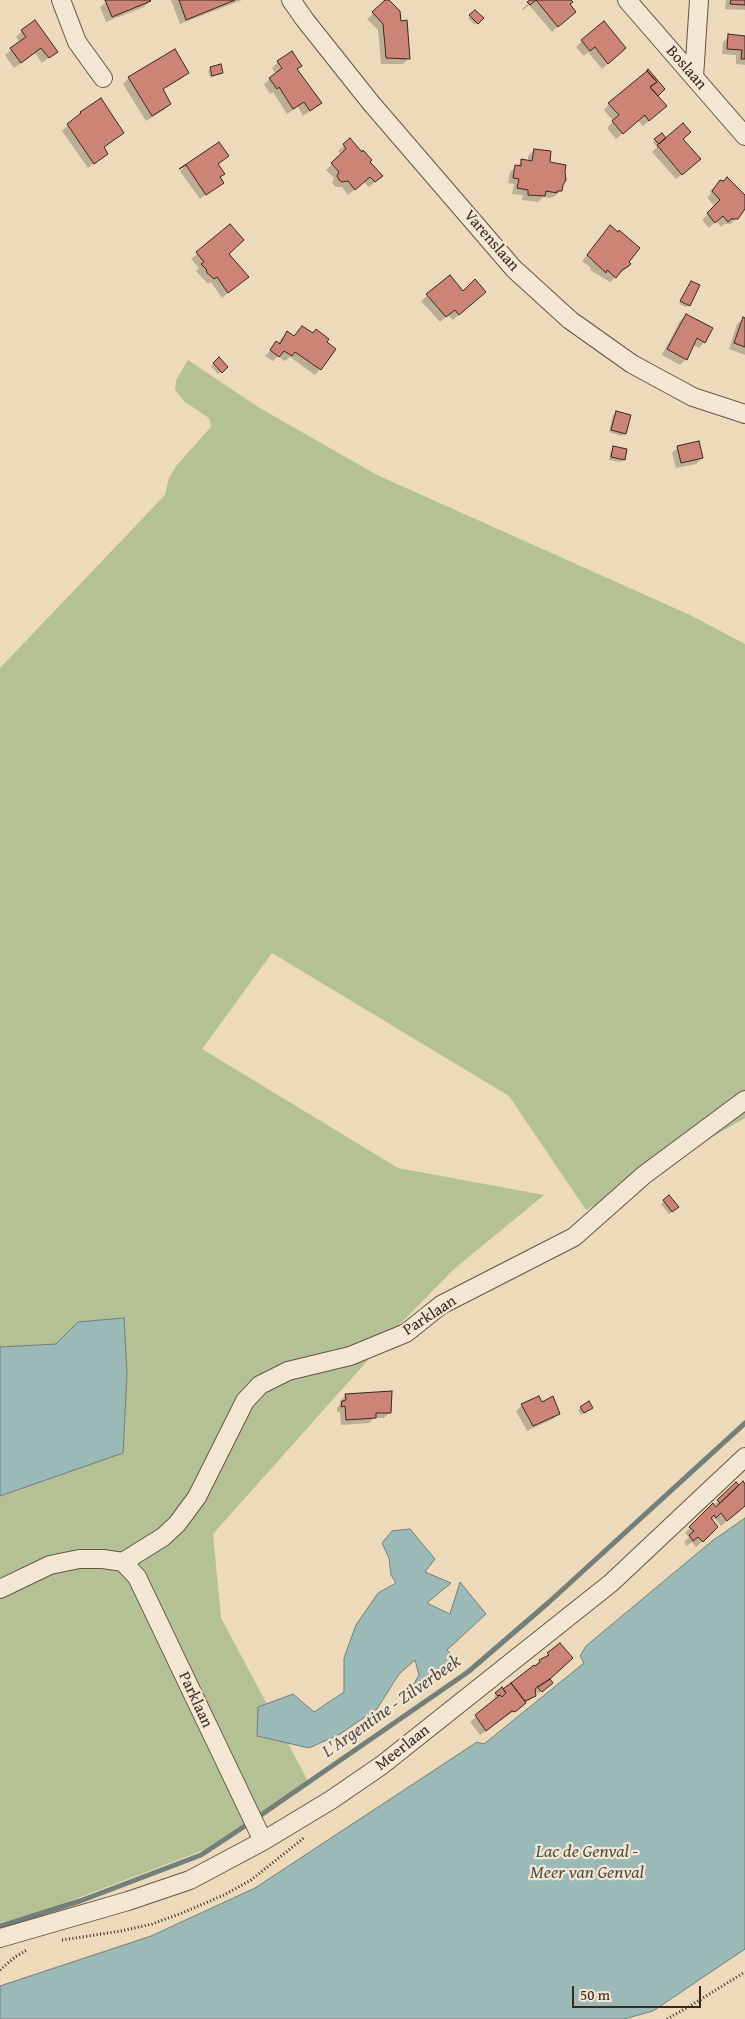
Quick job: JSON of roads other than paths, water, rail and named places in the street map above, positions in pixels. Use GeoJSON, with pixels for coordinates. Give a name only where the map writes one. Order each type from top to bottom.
{"type":"FeatureCollection","features":[{"type":"Feature","properties":{"kind":"street"},"geometry":{"type":"LineString","coordinates":[[61,0],[77,42],[102,78]]}},
{"type":"Feature","properties":{"kind":"street","name":"Varenslaan"},"geometry":{"type":"LineString","coordinates":[[291,0],[304,20],[372,103],[514,269],[570,320],[632,364],[692,397],[745,414]]}},
{"type":"Feature","properties":{"kind":"street","name":"Boslaan"},"geometry":{"type":"LineString","coordinates":[[628,0],[745,136]]}},
{"type":"Feature","properties":{"kind":"street"},"geometry":{"type":"LineString","coordinates":[[694,77],[699,0]]}},
{"type":"Feature","properties":{"kind":"street","name":"Parklaan"},"geometry":{"type":"LineString","coordinates":[[260,1836],[137,1577],[123,1562],[163,1537],[176,1524],[197,1496],[245,1401],[260,1386],[288,1371],[350,1356],[406,1333],[441,1305],[574,1237],[644,1175],[745,1100]]}},
{"type":"Feature","properties":{"kind":"street","name":"Meerlaan"},"geometry":{"type":"LineString","coordinates":[[0,1938],[128,1901],[190,1880],[260,1836],[331,1800],[382,1765],[611,1583],[745,1457]]}},
{"type":"Feature","properties":{"kind":"street"},"geometry":{"type":"LineString","coordinates":[[0,1589],[42,1569],[79,1559],[103,1559],[123,1562]]}},
{"type":"Feature","properties":{"kind":"water"},"geometry":{"type":"Polygon","coordinates":[[[124,1318],[127,1373],[123,1453],[0,1496],[0,1347],[56,1344],[78,1322],[124,1318]]]}},
{"type":"Feature","properties":{"kind":"water","name":"Lac de Genval - Meer van Genval"},"geometry":{"type":"Polygon","coordinates":[[[745,1518],[745,1949],[653,2011],[624,2019],[0,2019],[0,1986],[151,1936],[255,1888],[477,1742],[484,1744],[584,1663],[580,1656],[586,1646],[712,1541],[745,1518]]]}},
{"type":"Feature","properties":{"kind":"water"},"geometry":{"type":"Polygon","coordinates":[[[410,1529],[435,1559],[425,1572],[451,1583],[427,1603],[450,1614],[460,1582],[486,1614],[447,1650],[459,1662],[450,1668],[431,1670],[431,1685],[408,1703],[409,1693],[419,1675],[415,1660],[399,1674],[377,1709],[340,1734],[309,1748],[257,1736],[258,1707],[293,1694],[314,1712],[344,1692],[344,1658],[356,1625],[378,1593],[396,1583],[391,1575],[389,1558],[382,1543],[392,1531],[410,1529]]]}},
{"type":"Feature","properties":{"kind":"waterway","name":"L'Argentine - Zilverbeek"},"geometry":{"type":"LineString","coordinates":[[0,1926],[80,1901],[201,1855],[248,1824],[468,1672],[548,1603],[745,1423]]}}]}
